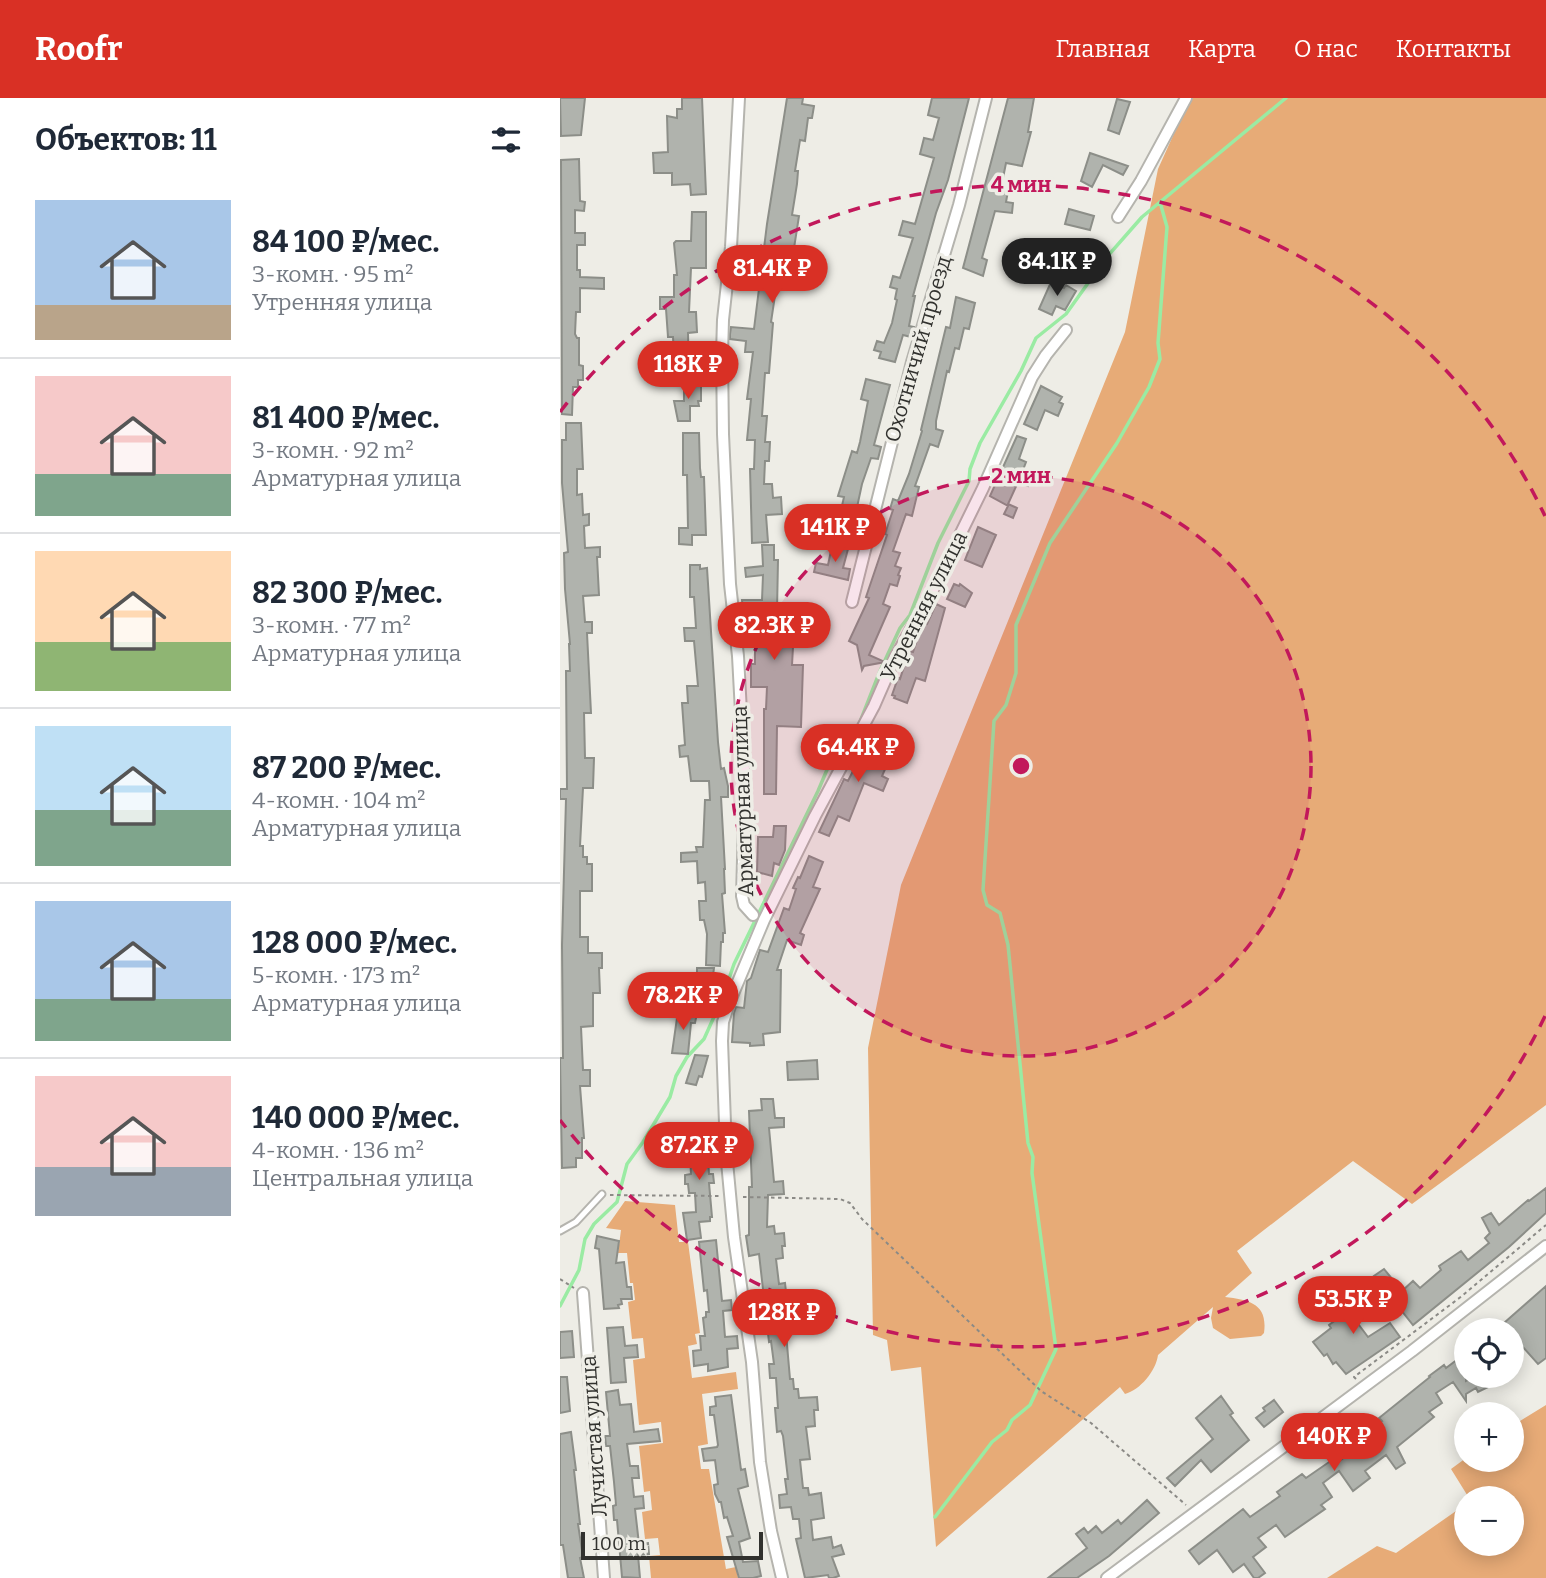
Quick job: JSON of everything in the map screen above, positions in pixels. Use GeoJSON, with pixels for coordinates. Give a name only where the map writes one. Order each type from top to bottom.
{"type":"FeatureCollection","features":[{"type":"Feature","properties":{"kind":"street","name":"Арматурная улица"},"geometry":{"type":"LineString","coordinates":[[740,98],[731,247],[723,320],[722,381],[730,584],[738,656],[745,787],[742,896],[744,905],[759,918],[723,1023],[722,1041],[731,1196],[752,1362],[760,1462],[782,1578]]}},
{"type":"Feature","properties":{"kind":"street","name":"Охотничий проезд"},"geometry":{"type":"LineString","coordinates":[[852,602],[912,362],[959,205],[986,98]]}},
{"type":"Feature","properties":{"kind":"street"},"geometry":{"type":"LineString","coordinates":[[1118,217],[1141,181],[1186,98]]}},
{"type":"Feature","properties":{"kind":"street","name":"Утренняя улица"},"geometry":{"type":"LineString","coordinates":[[759,918],[874,706],[895,657],[933,590],[983,488],[1032,377],[1045,355],[1066,330]]}},
{"type":"Feature","properties":{"kind":"street"},"geometry":{"type":"LineString","coordinates":[[1107,1578],[1546,1247]]}},
{"type":"Feature","properties":{"kind":"street","name":"Лучистая улица"},"geometry":{"type":"LineString","coordinates":[[580,1291],[604,1578]]}},
{"type":"Feature","properties":{"kind":"lane"},"geometry":{"type":"LineString","coordinates":[[560,1231],[576,1222],[601,1194]]}},
{"type":"Feature","properties":{"kind":"path"},"geometry":{"type":"LineString","coordinates":[[612,1195],[840,1199],[850,1203],[862,1219],[1041,1391],[1091,1423],[1196,1513]]}},
{"type":"Feature","properties":{"kind":"path"},"geometry":{"type":"LineString","coordinates":[[1362,1388],[1354,1377],[1462,1296],[1546,1225]]}},
{"type":"Feature","properties":{"kind":"path"},"geometry":{"type":"LineString","coordinates":[[560,1279],[580,1291]]}},
{"type":"Feature","properties":{"kind":"shaded area"},"geometry":{"type":"Polygon","coordinates":[[[1190,98],[1546,98],[1546,1105],[1412,1204],[1353,1161],[1237,1251],[1252,1273],[1225,1297],[1249,1302],[1260,1310],[1264,1323],[1264,1333],[1261,1336],[1230,1339],[1213,1328],[1213,1307],[1158,1355],[1151,1373],[1142,1384],[1125,1394],[1120,1387],[936,1547],[921,1367],[891,1371],[887,1340],[873,1335],[868,1048],[901,885],[1125,332],[1158,169],[1190,98]]]}},
{"type":"Feature","properties":{"kind":"shaded area"},"geometry":{"type":"Polygon","coordinates":[[[625,1201],[675,1205],[679,1242],[688,1242],[700,1333],[695,1334],[697,1344],[688,1346],[692,1378],[736,1372],[738,1389],[702,1394],[708,1444],[698,1446],[701,1469],[709,1469],[726,1569],[736,1567],[738,1578],[651,1578],[649,1556],[660,1555],[658,1538],[645,1539],[642,1512],[652,1510],[650,1491],[644,1492],[639,1446],[663,1443],[661,1422],[639,1425],[633,1360],[645,1358],[643,1338],[632,1339],[628,1302],[635,1300],[627,1253],[618,1253],[621,1230],[606,1228],[625,1201]]]}},
{"type":"Feature","properties":{"kind":"shaded area"},"geometry":{"type":"Polygon","coordinates":[[[1546,1405],[1546,1578],[1327,1578],[1377,1546],[1396,1553],[1454,1512],[1454,1556],[1524,1556],[1524,1486],[1462,1486],[1451,1469],[1454,1467],[1454,1472],[1524,1472],[1524,1419],[1546,1405]]]}},
{"type":"Feature","properties":{"kind":"building"},"geometry":{"type":"Polygon","coordinates":[[[560,98],[585,98],[581,135],[561,136],[560,98]]]}},
{"type":"Feature","properties":{"kind":"building"},"geometry":{"type":"Polygon","coordinates":[[[682,98],[702,98],[706,194],[691,195],[690,184],[672,185],[672,173],[654,173],[653,153],[668,152],[667,116],[677,118],[677,109],[682,109],[682,98]]]}},
{"type":"Feature","properties":{"kind":"building"},"geometry":{"type":"Polygon","coordinates":[[[787,98],[803,98],[802,104],[814,106],[812,118],[808,118],[805,141],[800,140],[792,215],[799,216],[792,261],[785,260],[782,282],[777,282],[771,322],[769,373],[765,373],[762,416],[767,416],[765,442],[770,442],[769,461],[765,461],[764,484],[772,484],[773,498],[781,497],[782,514],[766,515],[768,542],[752,543],[750,469],[754,469],[755,440],[747,440],[751,399],[747,399],[753,352],[745,352],[746,341],[730,339],[730,334],[731,327],[754,329],[787,98]]]}},
{"type":"Feature","properties":{"kind":"building"},"geometry":{"type":"Polygon","coordinates":[[[932,98],[969,98],[948,180],[913,296],[909,326],[914,327],[911,337],[903,335],[895,362],[879,358],[881,352],[874,350],[877,341],[884,343],[892,323],[897,289],[890,287],[893,276],[900,278],[913,238],[899,235],[903,221],[915,224],[934,158],[920,154],[924,138],[933,140],[939,118],[928,115],[932,98]]]}},
{"type":"Feature","properties":{"kind":"building"},"geometry":{"type":"Polygon","coordinates":[[[1008,98],[1034,98],[1028,132],[1031,132],[1022,166],[1006,163],[1002,183],[1007,185],[1006,202],[1013,203],[1012,213],[995,211],[982,258],[987,260],[983,276],[963,268],[1008,98]]]}},
{"type":"Feature","properties":{"kind":"building"},"geometry":{"type":"Polygon","coordinates":[[[1117,99],[1130,102],[1119,134],[1108,130],[1117,99]]]}},
{"type":"Feature","properties":{"kind":"building"},"geometry":{"type":"Polygon","coordinates":[[[1090,153],[1128,166],[1123,175],[1103,165],[1092,187],[1081,181],[1090,153]]]}},
{"type":"Feature","properties":{"kind":"building"},"geometry":{"type":"Polygon","coordinates":[[[579,159],[580,201],[585,202],[584,211],[575,210],[575,233],[585,233],[585,245],[577,245],[577,270],[580,270],[580,277],[604,278],[604,289],[580,288],[580,312],[576,312],[575,334],[579,338],[579,365],[583,366],[583,380],[578,380],[578,387],[573,387],[572,415],[562,414],[561,160],[579,159]]]}},
{"type":"Feature","properties":{"kind":"building"},"geometry":{"type":"Polygon","coordinates":[[[1069,209],[1094,216],[1090,230],[1065,224],[1069,209]]]}},
{"type":"Feature","properties":{"kind":"building"},"geometry":{"type":"Polygon","coordinates":[[[692,212],[706,212],[706,268],[691,268],[689,312],[696,312],[697,332],[688,333],[689,377],[675,377],[673,337],[668,337],[666,309],[660,309],[660,297],[674,297],[674,275],[677,275],[674,243],[691,241],[692,212]]]}},
{"type":"Feature","properties":{"kind":"building"},"geometry":{"type":"Polygon","coordinates":[[[1051,282],[1064,288],[1066,285],[1076,291],[1065,310],[1056,306],[1052,315],[1039,309],[1051,282]]]}},
{"type":"Feature","properties":{"kind":"building"},"geometry":{"type":"Polygon","coordinates":[[[956,297],[975,303],[969,329],[964,328],[959,349],[955,348],[949,372],[947,371],[936,421],[936,429],[943,431],[938,447],[930,444],[915,486],[919,487],[912,516],[906,514],[893,551],[900,553],[895,566],[901,568],[898,575],[900,576],[897,586],[890,584],[883,604],[890,607],[869,655],[885,662],[864,666],[862,670],[857,645],[849,641],[869,598],[866,597],[887,535],[885,534],[893,510],[890,509],[893,499],[898,501],[909,474],[922,431],[946,327],[950,328],[956,297]]]}},
{"type":"Feature","properties":{"kind":"building"},"geometry":{"type":"Polygon","coordinates":[[[866,379],[890,385],[874,445],[881,447],[878,459],[871,458],[853,526],[838,523],[844,497],[838,496],[852,451],[857,453],[860,442],[868,401],[861,399],[866,379]]]}},
{"type":"Feature","properties":{"kind":"building"},"geometry":{"type":"Polygon","coordinates":[[[701,383],[701,401],[698,401],[699,406],[690,406],[690,421],[678,421],[674,401],[684,401],[684,384],[701,383]]]}},
{"type":"Feature","properties":{"kind":"building"},"geometry":{"type":"Polygon","coordinates":[[[1041,386],[1062,397],[1059,402],[1063,404],[1058,416],[1045,410],[1037,430],[1024,424],[1041,386]]]}},
{"type":"Feature","properties":{"kind":"building"},"geometry":{"type":"Polygon","coordinates":[[[566,423],[581,423],[583,469],[577,469],[577,495],[582,494],[583,515],[589,514],[589,525],[584,526],[585,548],[600,547],[600,557],[597,557],[599,595],[583,596],[585,622],[592,622],[592,633],[587,633],[591,713],[584,713],[585,758],[594,758],[593,788],[583,788],[580,846],[583,846],[583,857],[587,857],[587,864],[592,864],[592,891],[580,891],[580,937],[588,937],[588,953],[602,953],[602,968],[599,968],[600,993],[593,993],[593,1026],[581,1027],[583,1070],[590,1070],[590,1086],[580,1086],[584,1138],[582,1158],[576,1158],[576,1167],[562,1168],[560,1058],[563,1058],[562,945],[566,799],[560,799],[560,789],[567,789],[566,671],[570,671],[564,553],[568,552],[562,483],[562,440],[566,440],[566,423]]]}},
{"type":"Feature","properties":{"kind":"building"},"geometry":{"type":"Polygon","coordinates":[[[683,433],[699,433],[701,477],[704,477],[706,535],[692,535],[692,545],[679,544],[679,528],[688,528],[687,475],[683,475],[683,433]]]}},
{"type":"Feature","properties":{"kind":"building"},"geometry":{"type":"Polygon","coordinates":[[[1017,436],[1026,439],[1019,459],[1026,462],[1023,470],[1032,474],[1028,486],[1018,482],[1008,504],[1017,508],[1013,518],[1004,514],[1008,506],[990,496],[1017,436]]]}},
{"type":"Feature","properties":{"kind":"building"},"geometry":{"type":"Polygon","coordinates":[[[978,527],[996,535],[982,567],[965,560],[978,527]]]}},
{"type":"Feature","properties":{"kind":"building"},"geometry":{"type":"Polygon","coordinates":[[[762,545],[774,545],[774,560],[778,560],[777,611],[795,611],[792,665],[803,665],[801,727],[777,726],[776,794],[764,794],[764,709],[767,687],[751,687],[751,664],[755,664],[755,634],[748,634],[748,610],[743,610],[742,600],[762,600],[763,575],[746,577],[745,568],[763,566],[762,545]]]}},
{"type":"Feature","properties":{"kind":"building"},"geometry":{"type":"Polygon","coordinates":[[[832,546],[848,549],[843,568],[850,569],[848,580],[814,572],[816,563],[828,565],[832,546]]]}},
{"type":"Feature","properties":{"kind":"building"},"geometry":{"type":"Polygon","coordinates":[[[690,565],[700,565],[700,569],[707,568],[718,742],[721,769],[724,768],[728,786],[728,797],[721,797],[725,933],[721,942],[720,966],[706,965],[707,934],[704,920],[700,920],[699,901],[706,901],[705,882],[698,883],[697,861],[681,862],[681,853],[697,852],[696,847],[703,847],[705,800],[710,800],[709,781],[691,781],[688,756],[680,757],[679,746],[685,745],[682,703],[688,703],[687,686],[698,686],[694,641],[685,641],[684,628],[696,628],[694,597],[690,597],[690,565]]]}},
{"type":"Feature","properties":{"kind":"building"},"geometry":{"type":"Polygon","coordinates":[[[954,584],[960,584],[972,593],[965,607],[947,599],[954,584]]]}},
{"type":"Feature","properties":{"kind":"building"},"geometry":{"type":"Polygon","coordinates":[[[936,604],[945,608],[925,681],[916,678],[907,703],[892,695],[909,651],[913,652],[923,623],[927,624],[936,604]]]}},
{"type":"Feature","properties":{"kind":"building"},"geometry":{"type":"Polygon","coordinates":[[[878,731],[890,737],[876,763],[886,767],[882,776],[888,779],[883,791],[864,783],[849,821],[838,816],[829,836],[819,832],[844,779],[848,781],[858,761],[864,759],[878,731]]]}},
{"type":"Feature","properties":{"kind":"building"},"geometry":{"type":"Polygon","coordinates":[[[774,826],[786,826],[785,850],[779,865],[774,863],[772,876],[757,872],[758,837],[773,837],[774,826]]]}},
{"type":"Feature","properties":{"kind":"building"},"geometry":{"type":"Polygon","coordinates":[[[809,856],[823,862],[813,887],[820,889],[800,933],[804,935],[801,945],[787,940],[777,970],[781,970],[780,1032],[763,1034],[764,1045],[750,1046],[750,1043],[732,1042],[736,1007],[744,1008],[747,981],[751,978],[760,950],[768,952],[784,908],[789,910],[796,889],[793,888],[809,856]]]}},
{"type":"Feature","properties":{"kind":"building"},"geometry":{"type":"Polygon","coordinates":[[[697,968],[714,968],[711,990],[697,989],[697,968]]]}},
{"type":"Feature","properties":{"kind":"building"},"geometry":{"type":"Polygon","coordinates":[[[678,1011],[697,1013],[695,1023],[691,1023],[688,1054],[672,1053],[678,1011]]]}},
{"type":"Feature","properties":{"kind":"building"},"geometry":{"type":"Polygon","coordinates":[[[695,1055],[708,1056],[702,1077],[699,1076],[696,1085],[686,1083],[695,1055]]]}},
{"type":"Feature","properties":{"kind":"building"},"geometry":{"type":"Polygon","coordinates":[[[817,1060],[818,1079],[788,1080],[787,1062],[817,1060]]]}},
{"type":"Feature","properties":{"kind":"building"},"geometry":{"type":"Polygon","coordinates":[[[761,1099],[773,1099],[775,1118],[784,1118],[784,1127],[769,1128],[774,1182],[783,1181],[784,1194],[768,1195],[767,1227],[774,1226],[775,1234],[784,1233],[783,1258],[776,1259],[779,1284],[785,1283],[789,1319],[794,1319],[794,1332],[786,1333],[790,1379],[793,1379],[794,1389],[798,1389],[799,1398],[817,1397],[815,1426],[806,1427],[810,1459],[800,1460],[803,1488],[808,1488],[809,1495],[821,1493],[824,1518],[811,1520],[813,1540],[831,1537],[833,1548],[841,1545],[844,1554],[832,1557],[839,1576],[833,1578],[828,1575],[805,1578],[796,1539],[801,1538],[799,1519],[793,1519],[791,1507],[780,1508],[779,1495],[787,1494],[785,1479],[788,1479],[783,1436],[781,1431],[777,1432],[776,1378],[770,1378],[769,1364],[774,1364],[759,1254],[749,1256],[746,1236],[749,1235],[749,1187],[752,1187],[749,1111],[762,1110],[761,1099]]]}},
{"type":"Feature","properties":{"kind":"building"},"geometry":{"type":"Polygon","coordinates":[[[711,1125],[711,1157],[708,1157],[709,1174],[713,1174],[714,1183],[709,1183],[712,1217],[710,1221],[699,1222],[701,1238],[687,1240],[683,1213],[696,1212],[695,1193],[689,1193],[688,1184],[685,1184],[685,1175],[691,1174],[687,1144],[696,1145],[697,1126],[711,1125]]]}},
{"type":"Feature","properties":{"kind":"building"},"geometry":{"type":"Polygon","coordinates":[[[1546,1188],[1546,1213],[1509,1247],[1413,1325],[1374,1276],[1384,1269],[1402,1291],[1413,1281],[1420,1288],[1441,1270],[1439,1266],[1461,1251],[1468,1260],[1489,1243],[1485,1238],[1490,1233],[1482,1218],[1491,1213],[1499,1225],[1546,1188]]]}},
{"type":"Feature","properties":{"kind":"building"},"geometry":{"type":"Polygon","coordinates":[[[597,1236],[619,1241],[616,1263],[624,1262],[627,1287],[631,1287],[632,1299],[621,1299],[619,1308],[604,1309],[599,1249],[595,1248],[597,1236]]]}},
{"type":"Feature","properties":{"kind":"building"},"geometry":{"type":"Polygon","coordinates":[[[716,1240],[722,1301],[731,1300],[732,1310],[723,1311],[725,1337],[737,1336],[738,1348],[727,1349],[728,1367],[708,1371],[708,1364],[694,1366],[693,1351],[701,1350],[700,1336],[705,1336],[703,1318],[706,1317],[706,1312],[709,1312],[699,1242],[716,1240]]]}},
{"type":"Feature","properties":{"kind":"building"},"geometry":{"type":"Polygon","coordinates":[[[1363,1286],[1371,1297],[1350,1313],[1368,1337],[1390,1323],[1400,1337],[1346,1374],[1336,1362],[1333,1364],[1327,1354],[1324,1356],[1313,1342],[1331,1328],[1329,1325],[1337,1319],[1331,1312],[1363,1286]]]}},
{"type":"Feature","properties":{"kind":"building"},"geometry":{"type":"Polygon","coordinates":[[[1546,1286],[1546,1358],[1538,1364],[1524,1348],[1524,1318],[1510,1318],[1546,1286]]]}},
{"type":"Feature","properties":{"kind":"building"},"geometry":{"type":"Polygon","coordinates":[[[623,1327],[625,1346],[637,1345],[638,1357],[624,1358],[626,1382],[611,1383],[607,1328],[623,1327]]]}},
{"type":"Feature","properties":{"kind":"building"},"geometry":{"type":"Polygon","coordinates":[[[572,1331],[574,1357],[560,1358],[560,1332],[572,1331]]]}},
{"type":"Feature","properties":{"kind":"building"},"geometry":{"type":"Polygon","coordinates":[[[1454,1362],[1454,1383],[1436,1393],[1442,1403],[1429,1412],[1434,1417],[1397,1447],[1405,1463],[1396,1469],[1386,1455],[1365,1471],[1370,1478],[1353,1491],[1339,1471],[1323,1483],[1332,1497],[1321,1505],[1325,1509],[1285,1537],[1276,1525],[1258,1538],[1266,1547],[1253,1557],[1265,1573],[1258,1578],[1254,1578],[1244,1564],[1233,1572],[1217,1550],[1199,1564],[1189,1551],[1243,1509],[1250,1517],[1280,1496],[1277,1492],[1302,1474],[1306,1478],[1332,1460],[1335,1464],[1349,1454],[1342,1444],[1351,1436],[1364,1427],[1366,1431],[1382,1421],[1379,1418],[1429,1376],[1444,1365],[1446,1368],[1454,1362]]]}},
{"type":"Feature","properties":{"kind":"building"},"geometry":{"type":"Polygon","coordinates":[[[560,1377],[567,1377],[570,1411],[560,1413],[560,1377]]]}},
{"type":"Feature","properties":{"kind":"building"},"geometry":{"type":"Polygon","coordinates":[[[1457,1388],[1476,1388],[1466,1394],[1466,1401],[1457,1388]]]}},
{"type":"Feature","properties":{"kind":"building"},"geometry":{"type":"Polygon","coordinates":[[[618,1390],[620,1405],[631,1404],[634,1432],[658,1429],[660,1441],[627,1444],[630,1466],[638,1466],[639,1478],[632,1478],[634,1497],[643,1496],[644,1508],[635,1509],[639,1544],[648,1543],[649,1554],[638,1555],[640,1578],[622,1577],[617,1520],[614,1520],[614,1482],[610,1446],[606,1446],[605,1436],[610,1436],[606,1392],[618,1390]]]}},
{"type":"Feature","properties":{"kind":"building"},"geometry":{"type":"Polygon","coordinates":[[[731,1395],[741,1470],[745,1469],[748,1486],[738,1489],[750,1538],[739,1542],[743,1562],[758,1561],[761,1576],[753,1578],[739,1578],[727,1537],[733,1536],[727,1517],[724,1518],[721,1502],[715,1494],[714,1485],[718,1484],[715,1460],[704,1461],[702,1449],[718,1445],[714,1415],[710,1415],[710,1407],[716,1406],[715,1397],[731,1395]]]}},
{"type":"Feature","properties":{"kind":"building"},"geometry":{"type":"Polygon","coordinates":[[[1221,1396],[1233,1413],[1230,1415],[1249,1440],[1211,1472],[1201,1460],[1175,1486],[1167,1478],[1213,1439],[1196,1418],[1221,1396]]]}},
{"type":"Feature","properties":{"kind":"building"},"geometry":{"type":"Polygon","coordinates":[[[1274,1400],[1283,1412],[1264,1427],[1256,1418],[1265,1411],[1263,1408],[1274,1400]]]}},
{"type":"Feature","properties":{"kind":"building"},"geometry":{"type":"Polygon","coordinates":[[[571,1432],[583,1557],[580,1558],[584,1578],[568,1578],[563,1545],[560,1545],[560,1434],[571,1432]]]}},
{"type":"Feature","properties":{"kind":"building"},"geometry":{"type":"Polygon","coordinates":[[[1147,1500],[1159,1513],[1109,1556],[1077,1578],[1048,1578],[1087,1548],[1076,1534],[1084,1528],[1088,1533],[1096,1526],[1102,1533],[1118,1520],[1121,1524],[1147,1500]]]}},
{"type":"Feature","properties":{"kind":"waterway"},"geometry":{"type":"LineString","coordinates":[[560,1306],[579,1270],[585,1239],[594,1224],[617,1202],[627,1164],[670,1097],[676,1076],[687,1057],[704,1039],[734,964],[829,765],[858,727],[880,671],[900,628],[910,615],[938,543],[969,481],[970,469],[980,443],[1021,371],[1036,338],[1066,314],[1106,258],[1142,217],[1286,98]]}},
{"type":"Feature","properties":{"kind":"waterway"},"geometry":{"type":"LineString","coordinates":[[935,1517],[992,1442],[1030,1405],[1056,1349],[1032,1173],[1033,1157],[1028,1143],[1008,945],[1000,913],[987,905],[983,890],[994,721],[1006,705],[1016,673],[1016,625],[1050,543],[1117,443],[1149,387],[1160,359],[1158,343],[1167,227],[1160,202]]}}]}
